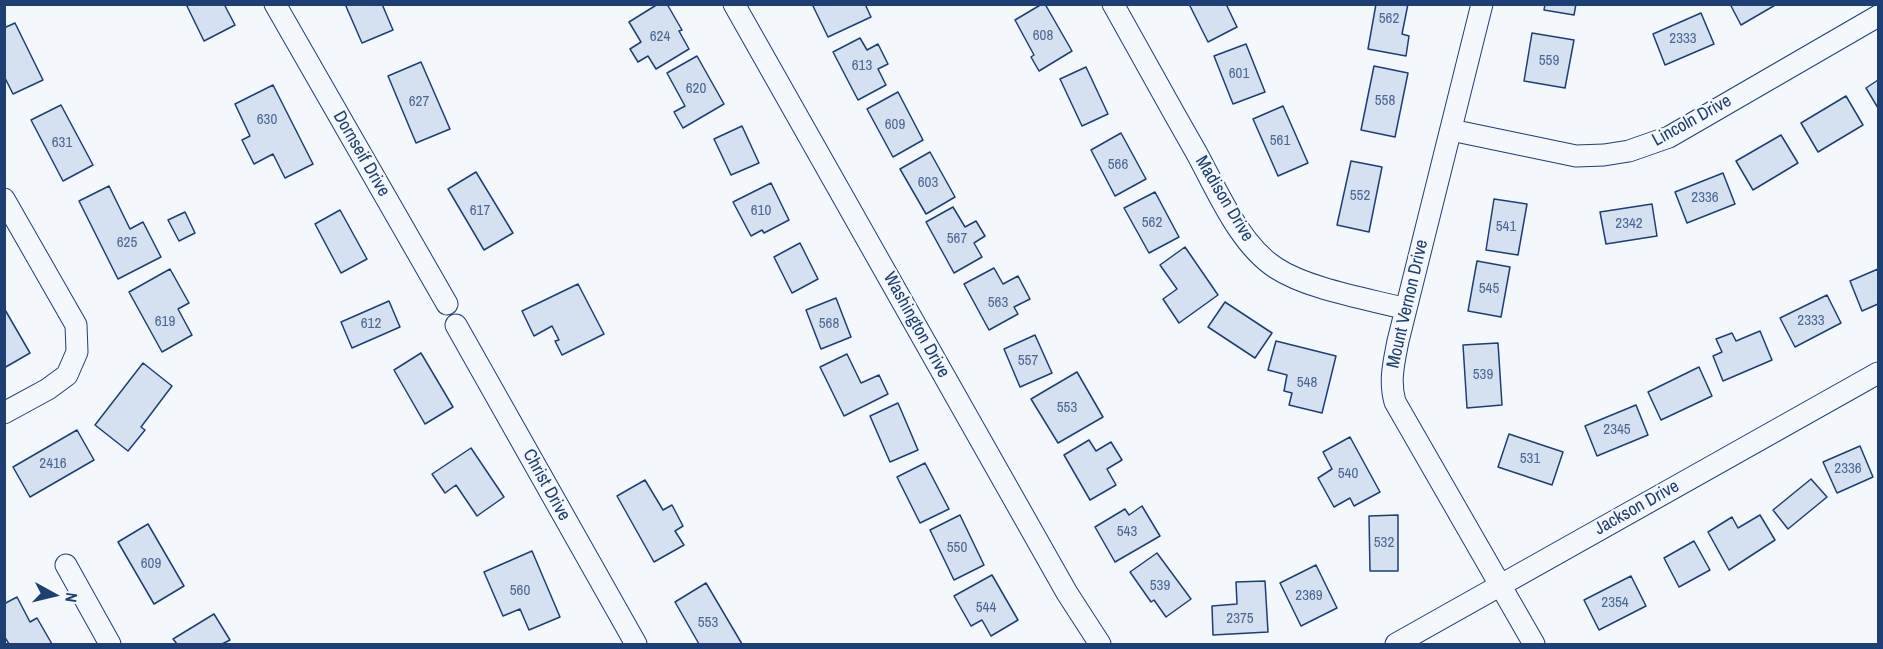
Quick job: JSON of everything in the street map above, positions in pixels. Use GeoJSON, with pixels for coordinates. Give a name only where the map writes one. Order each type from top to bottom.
{"type":"FeatureCollection","features":[{"type":"Feature","properties":{"kind":"street","name":"Dornseif Drive"},"geometry":{"type":"LineString","coordinates":[[274,4],[447,304]]}},
{"type":"Feature","properties":{"kind":"street","name":"Washington Drive"},"geometry":{"type":"LineString","coordinates":[[734,4],[1067,593],[1100,645]]}},
{"type":"Feature","properties":{"kind":"street","name":"Madison Drive"},"geometry":{"type":"LineString","coordinates":[[1113,4],[1237,224],[1249,243],[1262,257],[1275,268],[1302,281],[1406,309]]}},
{"type":"Feature","properties":{"kind":"street","name":"Mount Vernon Drive"},"geometry":{"type":"LineString","coordinates":[[1482,4],[1406,309],[1391,378],[1391,391],[1395,402],[1534,645]]}},
{"type":"Feature","properties":{"kind":"street","name":"Lincoln Drive"},"geometry":{"type":"LineString","coordinates":[[1451,130],[1576,156],[1629,151],[1669,137],[1878,16]]}},
{"type":"Feature","properties":{"kind":"street"},"geometry":{"type":"LineString","coordinates":[[4,199],[76,325],[77,352],[67,375],[48,389],[4,413]]}},
{"type":"Feature","properties":{"kind":"street","name":"Christ Drive"},"geometry":{"type":"LineString","coordinates":[[456,325],[636,645]]}},
{"type":"Feature","properties":{"kind":"street","name":"Jackson Drive"},"geometry":{"type":"LineString","coordinates":[[1396,645],[1878,373]]}},
{"type":"Feature","properties":{"kind":"street"},"geometry":{"type":"LineString","coordinates":[[66,566],[110,645]]}},
{"type":"Feature","properties":{"kind":"building"},"geometry":{"type":"Polygon","coordinates":[[[186,4],[224,4],[235,25],[204,41],[186,4]]]}},
{"type":"Feature","properties":{"kind":"building"},"geometry":{"type":"Polygon","coordinates":[[[345,4],[382,4],[393,30],[362,43],[345,4]]]}},
{"type":"Feature","properties":{"kind":"building"},"geometry":{"type":"Polygon","coordinates":[[[658,4],[667,4],[682,30],[679,31],[689,49],[656,69],[648,56],[638,62],[630,49],[641,42],[629,22],[658,4]]]}},
{"type":"Feature","properties":{"kind":"building"},"geometry":{"type":"Polygon","coordinates":[[[812,4],[865,4],[871,17],[828,37],[812,4]]]}},
{"type":"Feature","properties":{"kind":"building"},"geometry":{"type":"Polygon","coordinates":[[[1045,4],[1072,51],[1039,71],[1031,57],[1034,55],[1015,20],[1045,4]]]}},
{"type":"Feature","properties":{"kind":"building"},"geometry":{"type":"Polygon","coordinates":[[[1189,4],[1226,4],[1237,27],[1208,42],[1189,4]]]}},
{"type":"Feature","properties":{"kind":"building"},"geometry":{"type":"Polygon","coordinates":[[[1376,4],[1408,4],[1402,34],[1409,36],[1406,56],[1368,49],[1376,4]]]}},
{"type":"Feature","properties":{"kind":"building"},"geometry":{"type":"Polygon","coordinates":[[[1545,4],[1576,4],[1574,15],[1544,10],[1545,4]]]}},
{"type":"Feature","properties":{"kind":"building"},"geometry":{"type":"Polygon","coordinates":[[[1730,4],[1777,4],[1741,25],[1730,4]]]}},
{"type":"Feature","properties":{"kind":"building"},"geometry":{"type":"Polygon","coordinates":[[[1701,13],[1714,44],[1665,65],[1653,34],[1701,13]]]}},
{"type":"Feature","properties":{"kind":"building"},"geometry":{"type":"Polygon","coordinates":[[[15,23],[43,80],[13,94],[4,76],[4,28],[15,23]]]}},
{"type":"Feature","properties":{"kind":"building"},"geometry":{"type":"Polygon","coordinates":[[[1532,33],[1574,40],[1565,88],[1524,81],[1532,33]]]}},
{"type":"Feature","properties":{"kind":"building"},"geometry":{"type":"Polygon","coordinates":[[[860,38],[867,50],[878,44],[888,64],[878,69],[886,85],[858,100],[833,52],[860,38]]]}},
{"type":"Feature","properties":{"kind":"building"},"geometry":{"type":"Polygon","coordinates":[[[1246,44],[1265,92],[1233,104],[1214,56],[1246,44]]]}},
{"type":"Feature","properties":{"kind":"building"},"geometry":{"type":"Polygon","coordinates":[[[697,56],[724,104],[683,128],[674,112],[685,106],[667,73],[697,56]]]}},
{"type":"Feature","properties":{"kind":"building"},"geometry":{"type":"Polygon","coordinates":[[[421,62],[450,129],[416,143],[388,76],[421,62]]]}},
{"type":"Feature","properties":{"kind":"building"},"geometry":{"type":"Polygon","coordinates":[[[1374,66],[1408,73],[1395,137],[1361,130],[1374,66]]]}},
{"type":"Feature","properties":{"kind":"building"},"geometry":{"type":"Polygon","coordinates":[[[1086,67],[1108,114],[1082,126],[1060,79],[1086,67]]]}},
{"type":"Feature","properties":{"kind":"building"},"geometry":{"type":"Polygon","coordinates":[[[1878,80],[1878,108],[1866,88],[1878,80]]]}},
{"type":"Feature","properties":{"kind":"building"},"geometry":{"type":"Polygon","coordinates":[[[273,85],[313,164],[285,178],[273,154],[254,164],[242,140],[250,136],[235,104],[273,85]]]}},
{"type":"Feature","properties":{"kind":"building"},"geometry":{"type":"Polygon","coordinates":[[[898,92],[923,140],[893,157],[867,109],[898,92]]]}},
{"type":"Feature","properties":{"kind":"building"},"geometry":{"type":"Polygon","coordinates":[[[1846,96],[1863,125],[1818,152],[1801,123],[1846,96]]]}},
{"type":"Feature","properties":{"kind":"building"},"geometry":{"type":"Polygon","coordinates":[[[61,105],[93,165],[63,181],[31,120],[61,105]]]}},
{"type":"Feature","properties":{"kind":"building"},"geometry":{"type":"Polygon","coordinates":[[[1283,106],[1308,163],[1278,176],[1253,119],[1283,106]]]}},
{"type":"Feature","properties":{"kind":"building"},"geometry":{"type":"Polygon","coordinates":[[[742,126],[759,163],[731,175],[714,139],[742,126]]]}},
{"type":"Feature","properties":{"kind":"building"},"geometry":{"type":"Polygon","coordinates":[[[1121,133],[1146,179],[1115,196],[1091,150],[1121,133]]]}},
{"type":"Feature","properties":{"kind":"building"},"geometry":{"type":"Polygon","coordinates":[[[1781,135],[1798,163],[1753,190],[1736,161],[1781,135]]]}},
{"type":"Feature","properties":{"kind":"building"},"geometry":{"type":"Polygon","coordinates":[[[930,152],[955,197],[926,214],[900,169],[930,152]]]}},
{"type":"Feature","properties":{"kind":"building"},"geometry":{"type":"Polygon","coordinates":[[[1351,161],[1382,167],[1369,232],[1337,225],[1351,161]]]}},
{"type":"Feature","properties":{"kind":"building"},"geometry":{"type":"Polygon","coordinates":[[[476,172],[513,233],[484,250],[448,189],[476,172]]]}},
{"type":"Feature","properties":{"kind":"building"},"geometry":{"type":"Polygon","coordinates":[[[1723,173],[1735,204],[1687,223],[1675,192],[1723,173]]]}},
{"type":"Feature","properties":{"kind":"building"},"geometry":{"type":"Polygon","coordinates":[[[771,183],[789,220],[764,233],[762,230],[751,236],[733,202],[771,183]]]}},
{"type":"Feature","properties":{"kind":"building"},"geometry":{"type":"Polygon","coordinates":[[[109,186],[130,229],[143,222],[161,257],[118,279],[79,201],[109,186]]]}},
{"type":"Feature","properties":{"kind":"building"},"geometry":{"type":"Polygon","coordinates":[[[1155,192],[1179,237],[1149,253],[1124,208],[1155,192]]]}},
{"type":"Feature","properties":{"kind":"building"},"geometry":{"type":"Polygon","coordinates":[[[1494,199],[1527,204],[1518,255],[1486,250],[1494,199]]]}},
{"type":"Feature","properties":{"kind":"building"},"geometry":{"type":"Polygon","coordinates":[[[1652,204],[1657,236],[1606,244],[1600,212],[1652,204]]]}},
{"type":"Feature","properties":{"kind":"building"},"geometry":{"type":"Polygon","coordinates":[[[953,207],[965,227],[976,221],[985,236],[974,243],[982,257],[954,273],[926,222],[953,207]]]}},
{"type":"Feature","properties":{"kind":"building"},"geometry":{"type":"Polygon","coordinates":[[[340,210],[367,259],[341,273],[315,224],[340,210]]]}},
{"type":"Feature","properties":{"kind":"building"},"geometry":{"type":"Polygon","coordinates":[[[185,212],[195,233],[179,241],[168,220],[185,212]]]}},
{"type":"Feature","properties":{"kind":"building"},"geometry":{"type":"Polygon","coordinates":[[[800,243],[818,279],[792,293],[774,257],[800,243]]]}},
{"type":"Feature","properties":{"kind":"building"},"geometry":{"type":"Polygon","coordinates":[[[1185,247],[1218,295],[1179,323],[1163,299],[1177,289],[1160,265],[1185,247]]]}},
{"type":"Feature","properties":{"kind":"building"},"geometry":{"type":"Polygon","coordinates":[[[1477,261],[1510,267],[1501,317],[1468,311],[1477,261]]]}},
{"type":"Feature","properties":{"kind":"building"},"geometry":{"type":"Polygon","coordinates":[[[994,268],[1003,284],[1018,276],[1030,299],[1014,307],[1018,314],[989,330],[964,284],[994,268]]]}},
{"type":"Feature","properties":{"kind":"building"},"geometry":{"type":"Polygon","coordinates":[[[170,269],[189,303],[178,309],[192,335],[162,352],[129,292],[170,269]]]}},
{"type":"Feature","properties":{"kind":"building"},"geometry":{"type":"Polygon","coordinates":[[[1878,269],[1878,304],[1862,311],[1850,281],[1878,269]]]}},
{"type":"Feature","properties":{"kind":"building"},"geometry":{"type":"Polygon","coordinates":[[[578,284],[604,334],[562,355],[555,341],[559,340],[552,326],[534,336],[522,311],[578,284]]]}},
{"type":"Feature","properties":{"kind":"building"},"geometry":{"type":"Polygon","coordinates":[[[1827,295],[1841,323],[1795,347],[1780,318],[1827,295]]]}},
{"type":"Feature","properties":{"kind":"building"},"geometry":{"type":"Polygon","coordinates":[[[836,298],[851,337],[821,349],[806,310],[836,298]]]}},
{"type":"Feature","properties":{"kind":"building"},"geometry":{"type":"Polygon","coordinates":[[[389,301],[400,327],[352,348],[341,322],[389,301]]]}},
{"type":"Feature","properties":{"kind":"building"},"geometry":{"type":"Polygon","coordinates":[[[1225,302],[1272,333],[1255,358],[1208,327],[1225,302]]]}},
{"type":"Feature","properties":{"kind":"building"},"geometry":{"type":"Polygon","coordinates":[[[4,308],[30,353],[4,368],[4,308]]]}},
{"type":"Feature","properties":{"kind":"building"},"geometry":{"type":"Polygon","coordinates":[[[1760,331],[1772,360],[1723,381],[1713,356],[1722,352],[1716,339],[1732,333],[1736,341],[1760,331]]]}},
{"type":"Feature","properties":{"kind":"building"},"geometry":{"type":"Polygon","coordinates":[[[1035,335],[1052,373],[1020,387],[1004,349],[1035,335]]]}},
{"type":"Feature","properties":{"kind":"building"},"geometry":{"type":"Polygon","coordinates":[[[1276,341],[1336,356],[1322,413],[1289,405],[1292,393],[1284,391],[1287,375],[1268,370],[1276,341]]]}},
{"type":"Feature","properties":{"kind":"building"},"geometry":{"type":"Polygon","coordinates":[[[1498,343],[1502,405],[1467,408],[1463,345],[1498,343]]]}},
{"type":"Feature","properties":{"kind":"building"},"geometry":{"type":"Polygon","coordinates":[[[421,353],[453,407],[425,424],[394,370],[421,353]]]}},
{"type":"Feature","properties":{"kind":"building"},"geometry":{"type":"Polygon","coordinates":[[[847,354],[861,383],[879,375],[888,394],[844,416],[820,367],[847,354]]]}},
{"type":"Feature","properties":{"kind":"building"},"geometry":{"type":"Polygon","coordinates":[[[143,363],[172,386],[141,427],[145,430],[128,451],[95,425],[143,363]]]}},
{"type":"Feature","properties":{"kind":"building"},"geometry":{"type":"Polygon","coordinates":[[[1699,367],[1712,396],[1661,420],[1648,392],[1699,367]]]}},
{"type":"Feature","properties":{"kind":"building"},"geometry":{"type":"Polygon","coordinates":[[[1077,372],[1103,417],[1058,443],[1031,399],[1077,372]]]}},
{"type":"Feature","properties":{"kind":"building"},"geometry":{"type":"Polygon","coordinates":[[[898,403],[918,450],[890,462],[870,416],[898,403]]]}},
{"type":"Feature","properties":{"kind":"building"},"geometry":{"type":"Polygon","coordinates":[[[1636,405],[1648,435],[1597,456],[1585,426],[1636,405]]]}},
{"type":"Feature","properties":{"kind":"building"},"geometry":{"type":"Polygon","coordinates":[[[77,430],[94,460],[30,497],[13,467],[77,430]]]}},
{"type":"Feature","properties":{"kind":"building"},"geometry":{"type":"Polygon","coordinates":[[[1509,434],[1563,452],[1552,485],[1498,467],[1509,434]]]}},
{"type":"Feature","properties":{"kind":"building"},"geometry":{"type":"Polygon","coordinates":[[[1350,437],[1380,492],[1354,506],[1350,498],[1334,507],[1318,478],[1332,469],[1323,452],[1350,437]]]}},
{"type":"Feature","properties":{"kind":"building"},"geometry":{"type":"Polygon","coordinates":[[[1089,440],[1096,451],[1111,442],[1122,460],[1107,469],[1116,485],[1090,500],[1064,455],[1089,440]]]}},
{"type":"Feature","properties":{"kind":"building"},"geometry":{"type":"Polygon","coordinates":[[[1860,446],[1873,477],[1837,493],[1823,462],[1860,446]]]}},
{"type":"Feature","properties":{"kind":"building"},"geometry":{"type":"Polygon","coordinates":[[[471,448],[504,497],[477,516],[456,485],[445,493],[432,474],[471,448]]]}},
{"type":"Feature","properties":{"kind":"building"},"geometry":{"type":"Polygon","coordinates":[[[925,463],[949,509],[920,523],[897,477],[925,463]]]}},
{"type":"Feature","properties":{"kind":"building"},"geometry":{"type":"Polygon","coordinates":[[[1811,479],[1827,497],[1788,529],[1773,510],[1811,479]]]}},
{"type":"Feature","properties":{"kind":"building"},"geometry":{"type":"Polygon","coordinates":[[[645,480],[663,510],[672,505],[683,526],[675,531],[684,545],[654,562],[617,496],[645,480]]]}},
{"type":"Feature","properties":{"kind":"building"},"geometry":{"type":"Polygon","coordinates":[[[1142,506],[1160,536],[1115,562],[1095,527],[1125,509],[1129,515],[1142,506]]]}},
{"type":"Feature","properties":{"kind":"building"},"geometry":{"type":"Polygon","coordinates":[[[960,515],[984,565],[954,580],[930,530],[960,515]]]}},
{"type":"Feature","properties":{"kind":"building"},"geometry":{"type":"Polygon","coordinates":[[[1398,515],[1398,571],[1370,571],[1369,516],[1398,515]]]}},
{"type":"Feature","properties":{"kind":"building"},"geometry":{"type":"Polygon","coordinates":[[[1760,515],[1775,540],[1729,570],[1708,532],[1732,517],[1738,528],[1760,515]]]}},
{"type":"Feature","properties":{"kind":"building"},"geometry":{"type":"Polygon","coordinates":[[[148,524],[184,586],[154,604],[118,542],[148,524]]]}},
{"type":"Feature","properties":{"kind":"building"},"geometry":{"type":"Polygon","coordinates":[[[1694,541],[1710,570],[1679,587],[1664,558],[1694,541]]]}},
{"type":"Feature","properties":{"kind":"building"},"geometry":{"type":"Polygon","coordinates":[[[532,551],[560,617],[529,630],[520,609],[503,616],[484,572],[532,551]]]}},
{"type":"Feature","properties":{"kind":"building"},"geometry":{"type":"Polygon","coordinates":[[[1157,553],[1191,599],[1166,617],[1154,600],[1151,602],[1130,572],[1157,553]]]}},
{"type":"Feature","properties":{"kind":"building"},"geometry":{"type":"Polygon","coordinates":[[[1316,565],[1337,608],[1301,626],[1280,583],[1316,565]]]}},
{"type":"Feature","properties":{"kind":"building"},"geometry":{"type":"Polygon","coordinates":[[[992,575],[1018,620],[991,636],[982,620],[971,626],[954,596],[992,575]]]}},
{"type":"Feature","properties":{"kind":"building"},"geometry":{"type":"Polygon","coordinates":[[[1631,576],[1646,606],[1599,630],[1584,600],[1631,576]]]}},
{"type":"Feature","properties":{"kind":"building"},"geometry":{"type":"Polygon","coordinates":[[[1265,581],[1268,632],[1213,635],[1212,606],[1237,604],[1236,582],[1265,581]]]}},
{"type":"Feature","properties":{"kind":"building"},"geometry":{"type":"Polygon","coordinates":[[[706,583],[742,644],[699,644],[675,602],[706,583]]]}},
{"type":"Feature","properties":{"kind":"building"},"geometry":{"type":"Polygon","coordinates":[[[17,597],[30,622],[37,618],[52,644],[9,644],[4,636],[4,604],[17,597]]]}},
{"type":"Feature","properties":{"kind":"building"},"geometry":{"type":"Polygon","coordinates":[[[214,614],[230,640],[222,644],[177,644],[173,639],[214,614]]]}}]}
